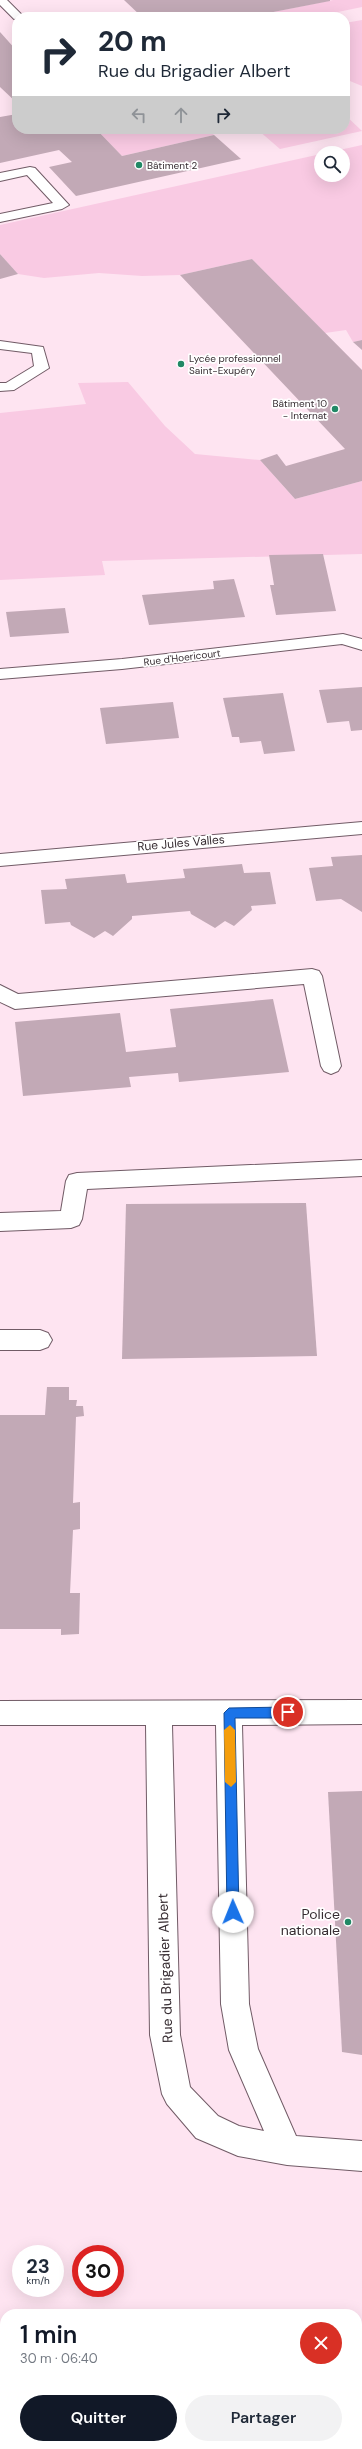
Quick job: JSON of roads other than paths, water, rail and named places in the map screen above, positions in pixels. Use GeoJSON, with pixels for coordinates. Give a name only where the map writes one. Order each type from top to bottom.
{"type":"FeatureCollection","features":[{"type":"Feature","properties":{"kind":"street"},"geometry":{"type":"LineString","coordinates":[[1,0],[13,12]]}},
{"type":"Feature","properties":{"kind":"street"},"geometry":{"type":"LineString","coordinates":[[0,177],[30,171],[62,205],[0,218]]}},
{"type":"Feature","properties":{"kind":"street"},"geometry":{"type":"LineString","coordinates":[[0,345],[38,350],[42,368],[9,387],[0,388]]}},
{"type":"Feature","properties":{"kind":"street","name":"Rue d'Hoericourt"},"geometry":{"type":"LineString","coordinates":[[0,674],[122,664],[343,639],[362,645]]}},
{"type":"Feature","properties":{"kind":"street","name":"Rue Jules Valles"},"geometry":{"type":"LineString","coordinates":[[0,860],[362,828]]}},
{"type":"Feature","properties":{"kind":"street"},"geometry":{"type":"LineString","coordinates":[[0,992],[15,1002],[312,976],[331,1066]]}},
{"type":"Feature","properties":{"kind":"street"},"geometry":{"type":"LineString","coordinates":[[0,1222],[71,1219],[77,1181],[362,1168]]}},
{"type":"Feature","properties":{"kind":"street"},"geometry":{"type":"LineString","coordinates":[[0,1340],[40,1340]]}},
{"type":"Feature","properties":{"kind":"street"},"geometry":{"type":"LineString","coordinates":[[0,1713],[362,1712]]}},
{"type":"Feature","properties":{"kind":"street","name":"Rue du Brigadier Albert"},"geometry":{"type":"LineString","coordinates":[[159,1713],[165,2035],[177,2094],[207,2127],[238,2141],[287,2150],[362,2156]]}},
{"type":"Feature","properties":{"kind":"street"},"geometry":{"type":"LineString","coordinates":[[229,1713],[235,2004],[244,2050],[287,2150]]}},
{"type":"Feature","properties":{"kind":"place","name":"Bâtiment 2"},"geometry":{"type":"Point","coordinates":[139,165]}},
{"type":"Feature","properties":{"kind":"place","name":"Lycée professionnel Saint-Exupéry"},"geometry":{"type":"Point","coordinates":[181,364]}},
{"type":"Feature","properties":{"kind":"place","name":"Bâtiment 10 - Internat"},"geometry":{"type":"Point","coordinates":[335,409]}},
{"type":"Feature","properties":{"kind":"place","name":"Police nationale"},"geometry":{"type":"Point","coordinates":[348,1922]}}]}
